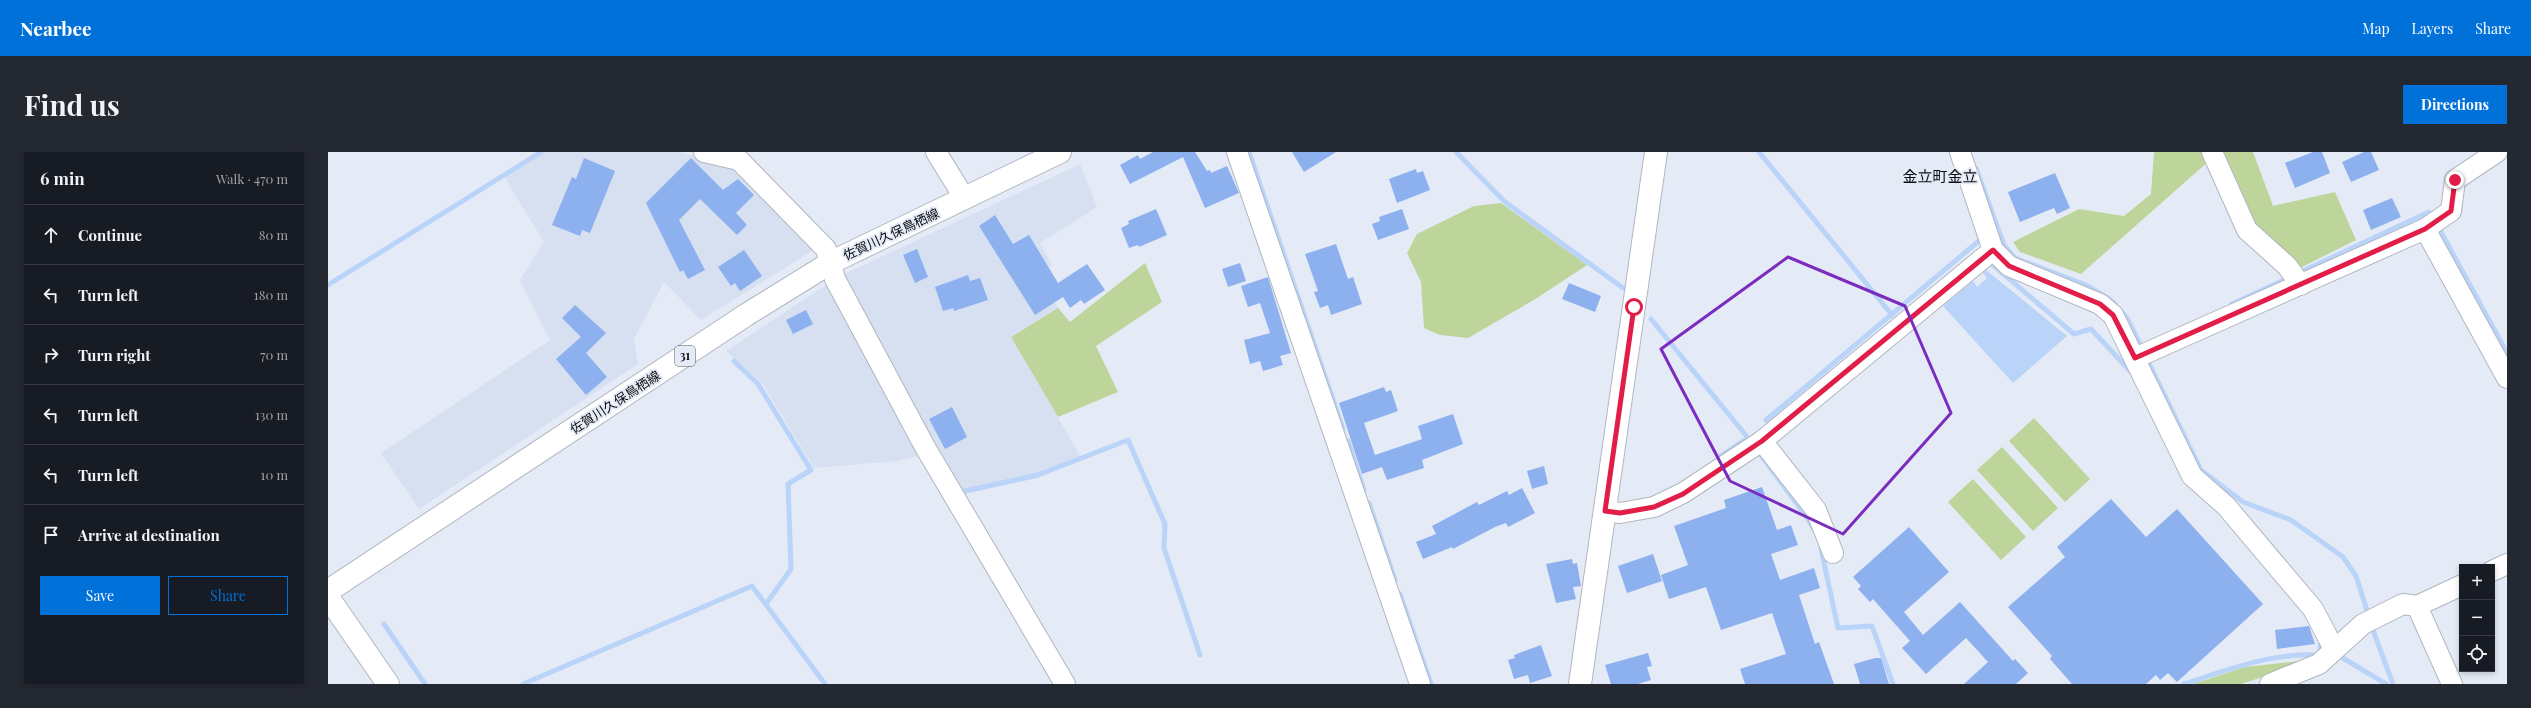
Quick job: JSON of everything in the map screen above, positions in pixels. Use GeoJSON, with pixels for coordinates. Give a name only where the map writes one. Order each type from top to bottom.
{"type":"FeatureCollection","features":[{"type":"Feature","properties":{"kind":"main road","name":"佐賀川久保鳥栖線"},"geometry":{"type":"LineString","coordinates":[[328,591],[746,316],[830,263],[1060,152]]}},
{"type":"Feature","properties":{"kind":"main road"},"geometry":{"type":"LineString","coordinates":[[1580,684],[1656,152]]}},
{"type":"Feature","properties":{"kind":"main road"},"geometry":{"type":"LineString","coordinates":[[328,597],[388,684]]}},
{"type":"Feature","properties":{"kind":"street"},"geometry":{"type":"LineString","coordinates":[[704,152],[739,160],[826,249],[835,279],[925,447],[1065,684]]}},
{"type":"Feature","properties":{"kind":"street"},"geometry":{"type":"LineString","coordinates":[[936,152],[964,199]]}},
{"type":"Feature","properties":{"kind":"street"},"geometry":{"type":"LineString","coordinates":[[1237,152],[1420,684]]}},
{"type":"Feature","properties":{"kind":"street"},"geometry":{"type":"LineString","coordinates":[[1960,152],[1993,250],[2009,266],[2100,304],[2113,315],[2192,476],[2226,506],[2313,609],[2334,649]]}},
{"type":"Feature","properties":{"kind":"street"},"geometry":{"type":"LineString","coordinates":[[2212,152],[2246,230],[2287,266],[2301,285]]}},
{"type":"Feature","properties":{"kind":"street"},"geometry":{"type":"LineString","coordinates":[[2135,358],[2425,229],[2451,211],[2455,180],[2497,152]]}},
{"type":"Feature","properties":{"kind":"street"},"geometry":{"type":"LineString","coordinates":[[2425,229],[2507,378]]}},
{"type":"Feature","properties":{"kind":"street"},"geometry":{"type":"LineString","coordinates":[[1605,511],[1620,513],[1654,507],[1683,494],[1762,441],[1993,250]]}},
{"type":"Feature","properties":{"kind":"street"},"geometry":{"type":"LineString","coordinates":[[1762,441],[1816,510],[1833,553]]}},
{"type":"Feature","properties":{"kind":"street"},"geometry":{"type":"LineString","coordinates":[[2495,570],[2507,564]]}},
{"type":"Feature","properties":{"kind":"street"},"geometry":{"type":"LineString","coordinates":[[2270,684],[2319,664],[2334,649],[2370,620],[2403,604],[2417,606],[2459,586]]}},
{"type":"Feature","properties":{"kind":"street"},"geometry":{"type":"LineString","coordinates":[[2417,606],[2452,684]]}},
{"type":"Feature","properties":{"kind":"highlighted area"},"geometry":{"type":"Polygon","coordinates":[[[1788,257],[1905,306],[1951,413],[1843,534],[1730,481],[1661,349],[1788,257]]]}},
{"type":"Feature","properties":{"kind":"shaded area"},"geometry":{"type":"Polygon","coordinates":[[[541,152],[676,152],[736,164],[817,248],[701,320],[664,282],[634,339],[638,364],[419,509],[381,453],[550,340],[520,280],[544,242],[503,175],[541,152]]]}},
{"type":"Feature","properties":{"kind":"shaded area"},"geometry":{"type":"Polygon","coordinates":[[[1080,164],[1097,207],[1040,243],[1052,265],[1038,276],[1058,308],[1011,337],[1082,459],[1037,478],[964,494],[934,452],[898,461],[814,468],[762,383],[726,351],[838,277],[1080,164]]]}},
{"type":"Feature","properties":{"kind":"green space"},"geometry":{"type":"Polygon","coordinates":[[[2154,152],[2253,152],[2273,206],[2335,192],[2356,240],[2286,275],[2210,160],[2081,274],[2020,252],[2013,242],[2079,209],[2124,216],[2151,194],[2154,152]]]}},
{"type":"Feature","properties":{"kind":"green space"},"geometry":{"type":"Polygon","coordinates":[[[1501,203],[1587,265],[1537,298],[1468,338],[1440,335],[1424,328],[1421,282],[1407,253],[1417,234],[1474,206],[1501,203]]]}},
{"type":"Feature","properties":{"kind":"green space"},"geometry":{"type":"Polygon","coordinates":[[[1145,263],[1162,302],[1096,346],[1118,392],[1058,417],[1011,337],[1058,308],[1070,322],[1145,263]]]}},
{"type":"Feature","properties":{"kind":"green space"},"geometry":{"type":"Polygon","coordinates":[[[2034,418],[2090,479],[2065,502],[2009,441],[2034,418]]]}},
{"type":"Feature","properties":{"kind":"green space"},"geometry":{"type":"Polygon","coordinates":[[[2002,447],[2058,508],[2033,531],[1977,470],[2002,447]]]}},
{"type":"Feature","properties":{"kind":"green space"},"geometry":{"type":"Polygon","coordinates":[[[1973,479],[2026,537],[2001,560],[1948,502],[1973,479]]]}},
{"type":"Feature","properties":{"kind":"green space"},"geometry":{"type":"Polygon","coordinates":[[[2318,659],[2241,684],[2193,684],[2245,667],[2318,659]]]}},
{"type":"Feature","properties":{"kind":"water"},"geometry":{"type":"Polygon","coordinates":[[[1986,270],[2067,336],[2013,383],[1943,306],[1973,281],[1977,287],[1987,278],[1983,273],[1986,270]]]}},
{"type":"Feature","properties":{"kind":"building"},"geometry":{"type":"Polygon","coordinates":[[[1153,152],[1195,152],[1207,171],[1210,170],[1211,173],[1227,166],[1239,193],[1205,208],[1183,157],[1130,184],[1120,165],[1138,155],[1140,159],[1153,152]]]}},
{"type":"Feature","properties":{"kind":"building"},"geometry":{"type":"Polygon","coordinates":[[[1292,152],[1336,152],[1304,172],[1292,152]]]}},
{"type":"Feature","properties":{"kind":"building"},"geometry":{"type":"Polygon","coordinates":[[[2313,152],[2322,152],[2330,173],[2295,188],[2285,163],[2313,152]]]}},
{"type":"Feature","properties":{"kind":"building"},"geometry":{"type":"Polygon","coordinates":[[[2364,152],[2371,152],[2379,170],[2351,182],[2342,162],[2364,152]]]}},
{"type":"Feature","properties":{"kind":"building"},"geometry":{"type":"Polygon","coordinates":[[[584,158],[615,171],[590,233],[582,230],[580,236],[552,225],[572,177],[576,179],[584,158]]]}},
{"type":"Feature","properties":{"kind":"building"},"geometry":{"type":"Polygon","coordinates":[[[691,158],[723,190],[738,179],[754,195],[736,213],[747,225],[737,235],[700,199],[679,220],[705,270],[688,279],[683,270],[680,272],[646,203],[691,158]]]}},
{"type":"Feature","properties":{"kind":"building"},"geometry":{"type":"Polygon","coordinates":[[[1416,169],[1417,173],[1423,171],[1430,190],[1397,203],[1389,179],[1416,169]]]}},
{"type":"Feature","properties":{"kind":"building"},"geometry":{"type":"Polygon","coordinates":[[[2055,173],[2070,208],[2057,214],[2054,208],[2020,222],[2008,192],[2055,173]]]}},
{"type":"Feature","properties":{"kind":"building"},"geometry":{"type":"Polygon","coordinates":[[[2392,198],[2401,217],[2371,230],[2363,210],[2392,198]]]}},
{"type":"Feature","properties":{"kind":"building"},"geometry":{"type":"Polygon","coordinates":[[[1156,209],[1167,235],[1139,247],[1138,245],[1129,248],[1121,228],[1129,224],[1128,221],[1156,209]]]}},
{"type":"Feature","properties":{"kind":"building"},"geometry":{"type":"Polygon","coordinates":[[[1402,209],[1409,229],[1378,240],[1372,224],[1380,221],[1379,217],[1402,209]]]}},
{"type":"Feature","properties":{"kind":"building"},"geometry":{"type":"Polygon","coordinates":[[[995,215],[1013,244],[1029,235],[1058,283],[1087,264],[1105,290],[1084,304],[1081,300],[1070,308],[1063,297],[1035,315],[979,226],[995,215]]]}},
{"type":"Feature","properties":{"kind":"building"},"geometry":{"type":"Polygon","coordinates":[[[1336,244],[1348,279],[1353,277],[1362,304],[1331,315],[1328,305],[1320,308],[1314,292],[1318,291],[1305,254],[1336,244]]]}},
{"type":"Feature","properties":{"kind":"building"},"geometry":{"type":"Polygon","coordinates":[[[917,249],[928,277],[915,283],[903,255],[917,249]]]}},
{"type":"Feature","properties":{"kind":"building"},"geometry":{"type":"Polygon","coordinates":[[[744,250],[762,276],[740,291],[735,283],[731,286],[718,267],[744,250]]]}},
{"type":"Feature","properties":{"kind":"building"},"geometry":{"type":"Polygon","coordinates":[[[1240,263],[1246,281],[1228,287],[1222,269],[1240,263]]]}},
{"type":"Feature","properties":{"kind":"building"},"geometry":{"type":"Polygon","coordinates":[[[968,275],[970,281],[980,278],[988,300],[954,311],[953,308],[943,311],[935,287],[968,275]]]}},
{"type":"Feature","properties":{"kind":"building"},"geometry":{"type":"Polygon","coordinates":[[[1268,277],[1291,353],[1280,356],[1283,365],[1263,371],[1260,361],[1250,364],[1244,340],[1270,333],[1260,303],[1248,307],[1241,286],[1268,277]]]}},
{"type":"Feature","properties":{"kind":"building"},"geometry":{"type":"Polygon","coordinates":[[[1569,283],[1601,296],[1595,312],[1562,299],[1569,283]]]}},
{"type":"Feature","properties":{"kind":"building"},"geometry":{"type":"Polygon","coordinates":[[[575,305],[606,333],[586,353],[607,377],[586,395],[556,359],[581,337],[562,318],[575,305]]]}},
{"type":"Feature","properties":{"kind":"building"},"geometry":{"type":"Polygon","coordinates":[[[806,310],[813,324],[793,334],[786,320],[806,310]]]}},
{"type":"Feature","properties":{"kind":"building"},"geometry":{"type":"Polygon","coordinates":[[[1384,387],[1386,392],[1391,390],[1398,411],[1364,423],[1375,455],[1422,439],[1418,426],[1453,414],[1463,444],[1422,460],[1424,468],[1387,480],[1382,467],[1362,474],[1339,403],[1384,387]]]}},
{"type":"Feature","properties":{"kind":"building"},"geometry":{"type":"Polygon","coordinates":[[[952,407],[967,437],[945,449],[929,419],[952,407]]]}},
{"type":"Feature","properties":{"kind":"building"},"geometry":{"type":"Polygon","coordinates":[[[1544,466],[1548,484],[1532,489],[1527,471],[1544,466]]]}},
{"type":"Feature","properties":{"kind":"building"},"geometry":{"type":"Polygon","coordinates":[[[1762,487],[1777,530],[1791,525],[1798,545],[1771,554],[1780,580],[1814,568],[1820,588],[1799,595],[1815,644],[1819,642],[1834,684],[1745,684],[1740,669],[1786,654],[1772,613],[1721,630],[1706,587],[1669,599],[1661,575],[1688,565],[1674,526],[1726,508],[1724,500],[1762,487]]]}},
{"type":"Feature","properties":{"kind":"building"},"geometry":{"type":"Polygon","coordinates":[[[1522,488],[1535,513],[1508,527],[1506,523],[1495,527],[1453,549],[1452,547],[1423,559],[1416,542],[1436,534],[1432,526],[1477,502],[1479,505],[1507,491],[1509,495],[1522,488]]]}},
{"type":"Feature","properties":{"kind":"building"},"geometry":{"type":"Polygon","coordinates":[[[2111,499],[2146,537],[2177,509],[2263,604],[2177,682],[2168,673],[2160,680],[2156,675],[2146,684],[2072,684],[2050,659],[2052,656],[2008,607],[2065,557],[2057,547],[2111,499]]]}},
{"type":"Feature","properties":{"kind":"building"},"geometry":{"type":"Polygon","coordinates":[[[1909,527],[1949,572],[1904,612],[1923,635],[1960,602],[2013,661],[2015,659],[2028,673],[2016,684],[1964,684],[1988,662],[1966,638],[1926,674],[1902,648],[1910,641],[1873,599],[1870,602],[1858,589],[1861,586],[1853,577],[1909,527]]]}},
{"type":"Feature","properties":{"kind":"building"},"geometry":{"type":"Polygon","coordinates":[[[1653,554],[1662,581],[1627,593],[1618,566],[1653,554]]]}},
{"type":"Feature","properties":{"kind":"building"},"geometry":{"type":"Polygon","coordinates":[[[1572,559],[1573,564],[1577,563],[1581,586],[1573,587],[1576,599],[1556,603],[1546,564],[1572,559]]]}},
{"type":"Feature","properties":{"kind":"building"},"geometry":{"type":"Polygon","coordinates":[[[2309,626],[2315,644],[2277,649],[2275,630],[2309,626]]]}},
{"type":"Feature","properties":{"kind":"building"},"geometry":{"type":"Polygon","coordinates":[[[1541,645],[1552,676],[1530,683],[1528,675],[1514,679],[1508,660],[1515,658],[1514,655],[1541,645]]]}},
{"type":"Feature","properties":{"kind":"building"},"geometry":{"type":"Polygon","coordinates":[[[1648,653],[1652,666],[1647,667],[1651,680],[1638,684],[1611,684],[1605,665],[1648,653]]]}},
{"type":"Feature","properties":{"kind":"building"},"geometry":{"type":"Polygon","coordinates":[[[1875,658],[1881,658],[1889,684],[1860,684],[1854,664],[1875,658]]]}},
{"type":"Feature","properties":{"kind":"waterway"},"geometry":{"type":"LineString","coordinates":[[328,285],[541,152]]}},
{"type":"Feature","properties":{"kind":"waterway"},"geometry":{"type":"LineString","coordinates":[[1249,152],[1343,429]]}},
{"type":"Feature","properties":{"kind":"waterway"},"geometry":{"type":"LineString","coordinates":[[1456,152],[1505,202],[1623,288]]}},
{"type":"Feature","properties":{"kind":"waterway"},"geometry":{"type":"LineString","coordinates":[[1759,152],[1892,315]]}},
{"type":"Feature","properties":{"kind":"waterway"},"geometry":{"type":"LineString","coordinates":[[1976,168],[2004,245],[2015,258],[2086,285],[2115,304]]}},
{"type":"Feature","properties":{"kind":"waterway"},"geometry":{"type":"LineString","coordinates":[[2305,270],[2429,212]]}},
{"type":"Feature","properties":{"kind":"waterway"},"geometry":{"type":"LineString","coordinates":[[2441,232],[2507,353]]}},
{"type":"Feature","properties":{"kind":"waterway"},"geometry":{"type":"LineString","coordinates":[[1766,420],[1980,240],[1979,236]]}},
{"type":"Feature","properties":{"kind":"waterway"},"geometry":{"type":"LineString","coordinates":[[1993,265],[2074,334],[2091,329],[2132,373]]}},
{"type":"Feature","properties":{"kind":"waterway"},"geometry":{"type":"LineString","coordinates":[[2232,304],[2284,280]]}},
{"type":"Feature","properties":{"kind":"waterway"},"geometry":{"type":"LineString","coordinates":[[2120,310],[2127,318],[2143,350]]}},
{"type":"Feature","properties":{"kind":"waterway"},"geometry":{"type":"LineString","coordinates":[[1651,319],[1748,438],[1719,457]]}},
{"type":"Feature","properties":{"kind":"waterway"},"geometry":{"type":"LineString","coordinates":[[2146,357],[2201,470],[2243,502],[2291,520],[2343,557],[2356,576],[2369,617]]}},
{"type":"Feature","properties":{"kind":"waterway"},"geometry":{"type":"LineString","coordinates":[[734,361],[758,384],[811,470],[788,484],[791,569],[766,604]]}},
{"type":"Feature","properties":{"kind":"waterway"},"geometry":{"type":"LineString","coordinates":[[965,491],[1038,475],[1128,440],[1165,524],[1164,548],[1200,655]]}},
{"type":"Feature","properties":{"kind":"waterway"},"geometry":{"type":"LineString","coordinates":[[1348,441],[1364,490]]}},
{"type":"Feature","properties":{"kind":"waterway"},"geometry":{"type":"LineString","coordinates":[[1760,454],[1813,528]]}},
{"type":"Feature","properties":{"kind":"waterway"},"geometry":{"type":"LineString","coordinates":[[1369,503],[1395,580]]}},
{"type":"Feature","properties":{"kind":"waterway"},"geometry":{"type":"LineString","coordinates":[[1821,549],[1838,628],[1872,626],[1893,684]]}},
{"type":"Feature","properties":{"kind":"waterway"},"geometry":{"type":"LineString","coordinates":[[523,684],[752,586],[825,684]]}},
{"type":"Feature","properties":{"kind":"waterway"},"geometry":{"type":"LineString","coordinates":[[1400,594],[1431,684]]}},
{"type":"Feature","properties":{"kind":"waterway"},"geometry":{"type":"LineString","coordinates":[[384,624],[425,684]]}},
{"type":"Feature","properties":{"kind":"waterway"},"geometry":{"type":"LineString","coordinates":[[2371,625],[2393,684]]}},
{"type":"Feature","properties":{"kind":"waterway"},"geometry":{"type":"LineString","coordinates":[[2184,684],[2268,659],[2285,656],[2319,655],[2321,642]]}},
{"type":"Feature","properties":{"kind":"waterway"},"geometry":{"type":"LineString","coordinates":[[2341,657],[2386,684]]}},
{"type":"Feature","properties":{"kind":"district","name":"金立町金立"},"geometry":{"type":"Point","coordinates":[1940,177]}},
{"type":"Feature","properties":{"kind":"route"},"geometry":{"type":"LineString","coordinates":[[1634,307],[1605,511],[1620,513],[1654,507],[1683,494],[1762,441],[1993,250],[2009,266],[2100,304],[2113,315],[2135,358],[2425,229],[2451,211],[2455,180]]}}]}
